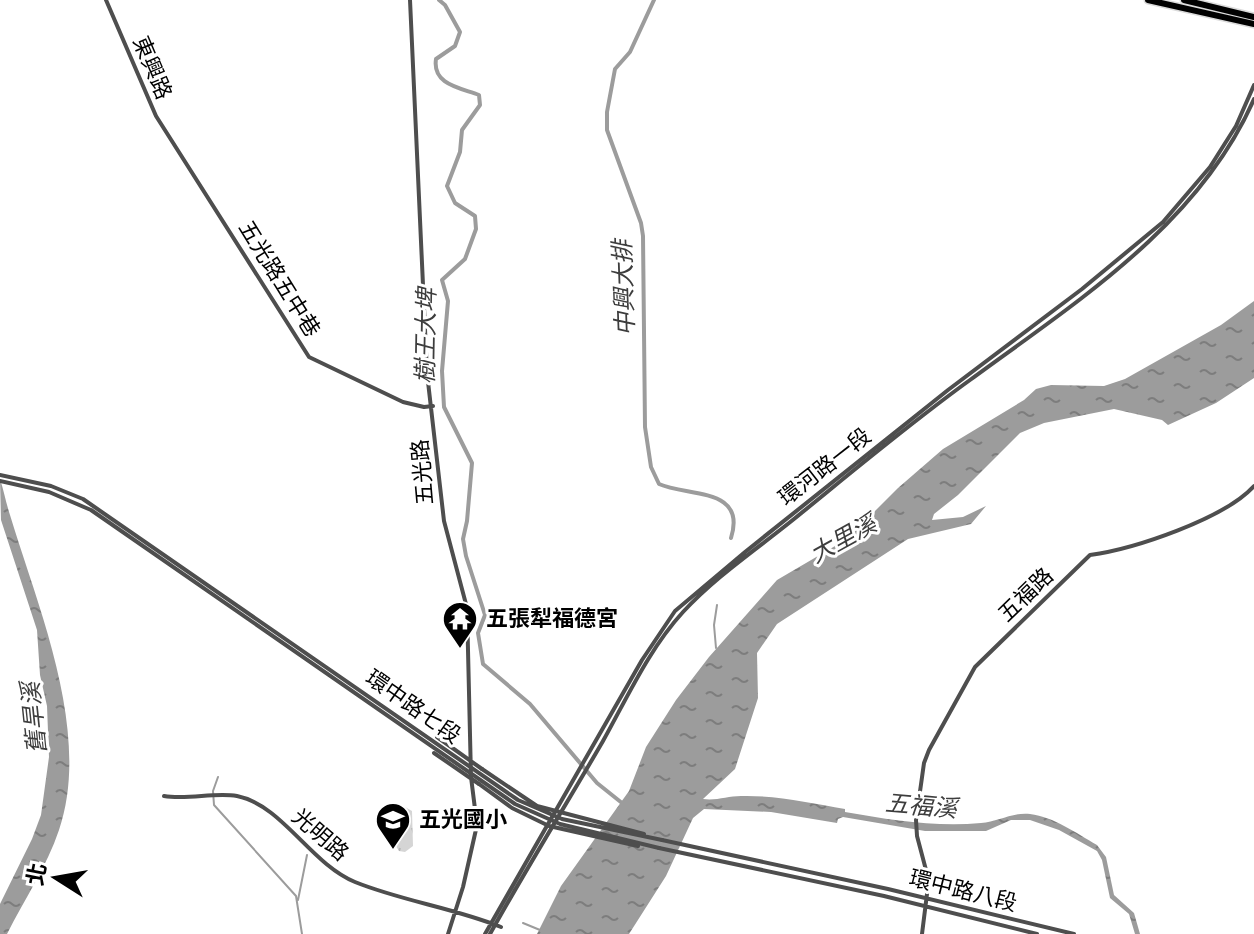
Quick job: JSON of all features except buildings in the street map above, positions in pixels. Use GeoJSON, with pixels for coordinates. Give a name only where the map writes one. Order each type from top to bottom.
{"type":"FeatureCollection","features":[{"type":"Feature","properties":{"kind":"main road"},"geometry":{"type":"LineString","coordinates":[[1148,0],[1254,24]]}},
{"type":"Feature","properties":{"kind":"main road"},"geometry":{"type":"LineString","coordinates":[[1184,0],[1254,17]]}},
{"type":"Feature","properties":{"kind":"street","name":"東興路"},"geometry":{"type":"LineString","coordinates":[[106,0],[151,107],[175,146]]}},
{"type":"Feature","properties":{"kind":"street","name":"五光路"},"geometry":{"type":"LineString","coordinates":[[410,0],[427,359],[444,521],[467,608],[470,761],[477,825],[448,934]]}},
{"type":"Feature","properties":{"kind":"street","name":"環河路一段"},"geometry":{"type":"LineString","coordinates":[[496,924],[635,673],[675,611],[738,556],[948,390],[1061,306],[1163,222],[1210,167],[1236,126],[1254,85]]}},
{"type":"Feature","properties":{"kind":"street","name":"環河路一段"},"geometry":{"type":"LineString","coordinates":[[488,934],[647,665],[683,612],[718,580],[926,413],[1027,340],[1152,239],[1214,169],[1254,99]]}},
{"type":"Feature","properties":{"kind":"street","name":"五光路五中巷"},"geometry":{"type":"LineString","coordinates":[[175,146],[309,357],[403,402],[433,406]]}},
{"type":"Feature","properties":{"kind":"street","name":"環中路七段"},"geometry":{"type":"LineString","coordinates":[[0,475],[51,486],[83,499],[518,800],[562,819],[844,880]]}},
{"type":"Feature","properties":{"kind":"street","name":"環中路七段"},"geometry":{"type":"LineString","coordinates":[[0,481],[49,492],[91,510],[515,804],[560,824],[843,888]]}},
{"type":"Feature","properties":{"kind":"street","name":"五福路"},"geometry":{"type":"LineString","coordinates":[[922,934],[927,907],[926,870],[916,833],[916,820],[924,763],[968,678],[996,646],[1090,555],[1111,552],[1187,527],[1231,504],[1254,486]]}},
{"type":"Feature","properties":{"kind":"street"},"geometry":{"type":"LineString","coordinates":[[437,737],[537,806],[662,840]]}},
{"type":"Feature","properties":{"kind":"street"},"geometry":{"type":"LineString","coordinates":[[434,753],[512,808],[549,826],[659,848]]}},
{"type":"Feature","properties":{"kind":"street","name":"光明路"},"geometry":{"type":"LineString","coordinates":[[164,796],[236,796],[251,801],[285,824],[333,871],[356,882],[496,924]]}},
{"type":"Feature","properties":{"kind":"street","name":"環中路八段"},"geometry":{"type":"LineString","coordinates":[[844,880],[1074,934]]}},
{"type":"Feature","properties":{"kind":"street","name":"環中路八段"},"geometry":{"type":"LineString","coordinates":[[843,888],[1037,934]]}},
{"type":"Feature","properties":{"kind":"green space"},"geometry":{"type":"Polygon","coordinates":[[[405,807],[412,811],[413,846],[405,852],[399,851],[396,846],[393,827],[396,815],[405,807]]]}},
{"type":"Feature","properties":{"kind":"water"},"geometry":{"type":"Polygon","coordinates":[[[1254,301],[1254,378],[1216,403],[1168,425],[1162,420],[1114,409],[1044,423],[1020,433],[958,495],[934,514],[932,520],[963,517],[986,506],[971,524],[908,539],[777,624],[757,653],[758,698],[735,769],[703,799],[741,796],[780,798],[845,809],[845,812],[862,815],[930,823],[981,823],[1017,814],[1048,818],[1097,845],[1106,857],[1114,895],[1134,913],[1140,934],[1135,934],[1129,914],[1110,898],[1102,860],[1097,851],[1059,830],[1030,820],[1011,820],[986,831],[925,831],[843,817],[837,823],[771,812],[704,809],[693,818],[666,876],[629,934],[537,934],[561,886],[629,791],[646,747],[676,700],[709,657],[777,580],[847,539],[943,449],[1024,400],[1036,389],[1051,385],[1104,386],[1125,379],[1221,325],[1254,301]]]}},
{"type":"Feature","properties":{"kind":"water","name":"舊旱溪"},"geometry":{"type":"Polygon","coordinates":[[[0,479],[47,630],[65,712],[69,753],[68,792],[59,830],[42,870],[7,934],[0,934],[0,904],[41,815],[49,757],[47,706],[40,675],[37,630],[1,520],[0,479]]]}},
{"type":"Feature","properties":{"kind":"waterway","name":"樹王大埤"},"geometry":{"type":"LineString","coordinates":[[439,0],[460,32],[455,46],[436,59],[438,75],[449,84],[479,95],[480,105],[462,130],[460,152],[447,186],[455,203],[475,216],[476,229],[465,259],[442,280],[448,301],[442,371],[444,407],[472,463],[463,539],[485,615],[478,633],[483,664],[530,704],[597,783],[622,803]]}},
{"type":"Feature","properties":{"kind":"waterway","name":"中興大排"},"geometry":{"type":"LineString","coordinates":[[654,0],[630,52],[615,69],[607,112],[607,130],[643,236],[645,427],[651,467],[659,484],[723,502],[731,510],[734,522],[731,538]]}},
{"type":"Feature","properties":{"kind":"waterway","name":"中興大排"},"geometry":{"type":"LineString","coordinates":[[716,648],[714,625],[717,605]]}},
{"type":"Feature","properties":{"kind":"waterway","name":"舊旱溪"},"geometry":{"type":"LineString","coordinates":[[218,777],[213,791],[214,805],[296,896],[302,934]]}},
{"type":"Feature","properties":{"kind":"waterway"},"geometry":{"type":"LineString","coordinates":[[298,900],[307,855]]}},
{"type":"Feature","properties":{"kind":"waterway"},"geometry":{"type":"LineString","coordinates":[[523,923],[540,930]]}},
{"type":"Feature","properties":{"kind":"place","name":"五張犁福德宮"},"geometry":{"type":"Point","coordinates":[460,650]}},
{"type":"Feature","properties":{"kind":"place","name":"五光國小"},"geometry":{"type":"Point","coordinates":[393,851]}},
{"type":"Feature","properties":{"kind":"water label","name":"大里溪"},"geometry":{"type":"Point","coordinates":[843,539]}},
{"type":"Feature","properties":{"kind":"water label","name":"五福溪"},"geometry":{"type":"Point","coordinates":[921,806]}}]}
